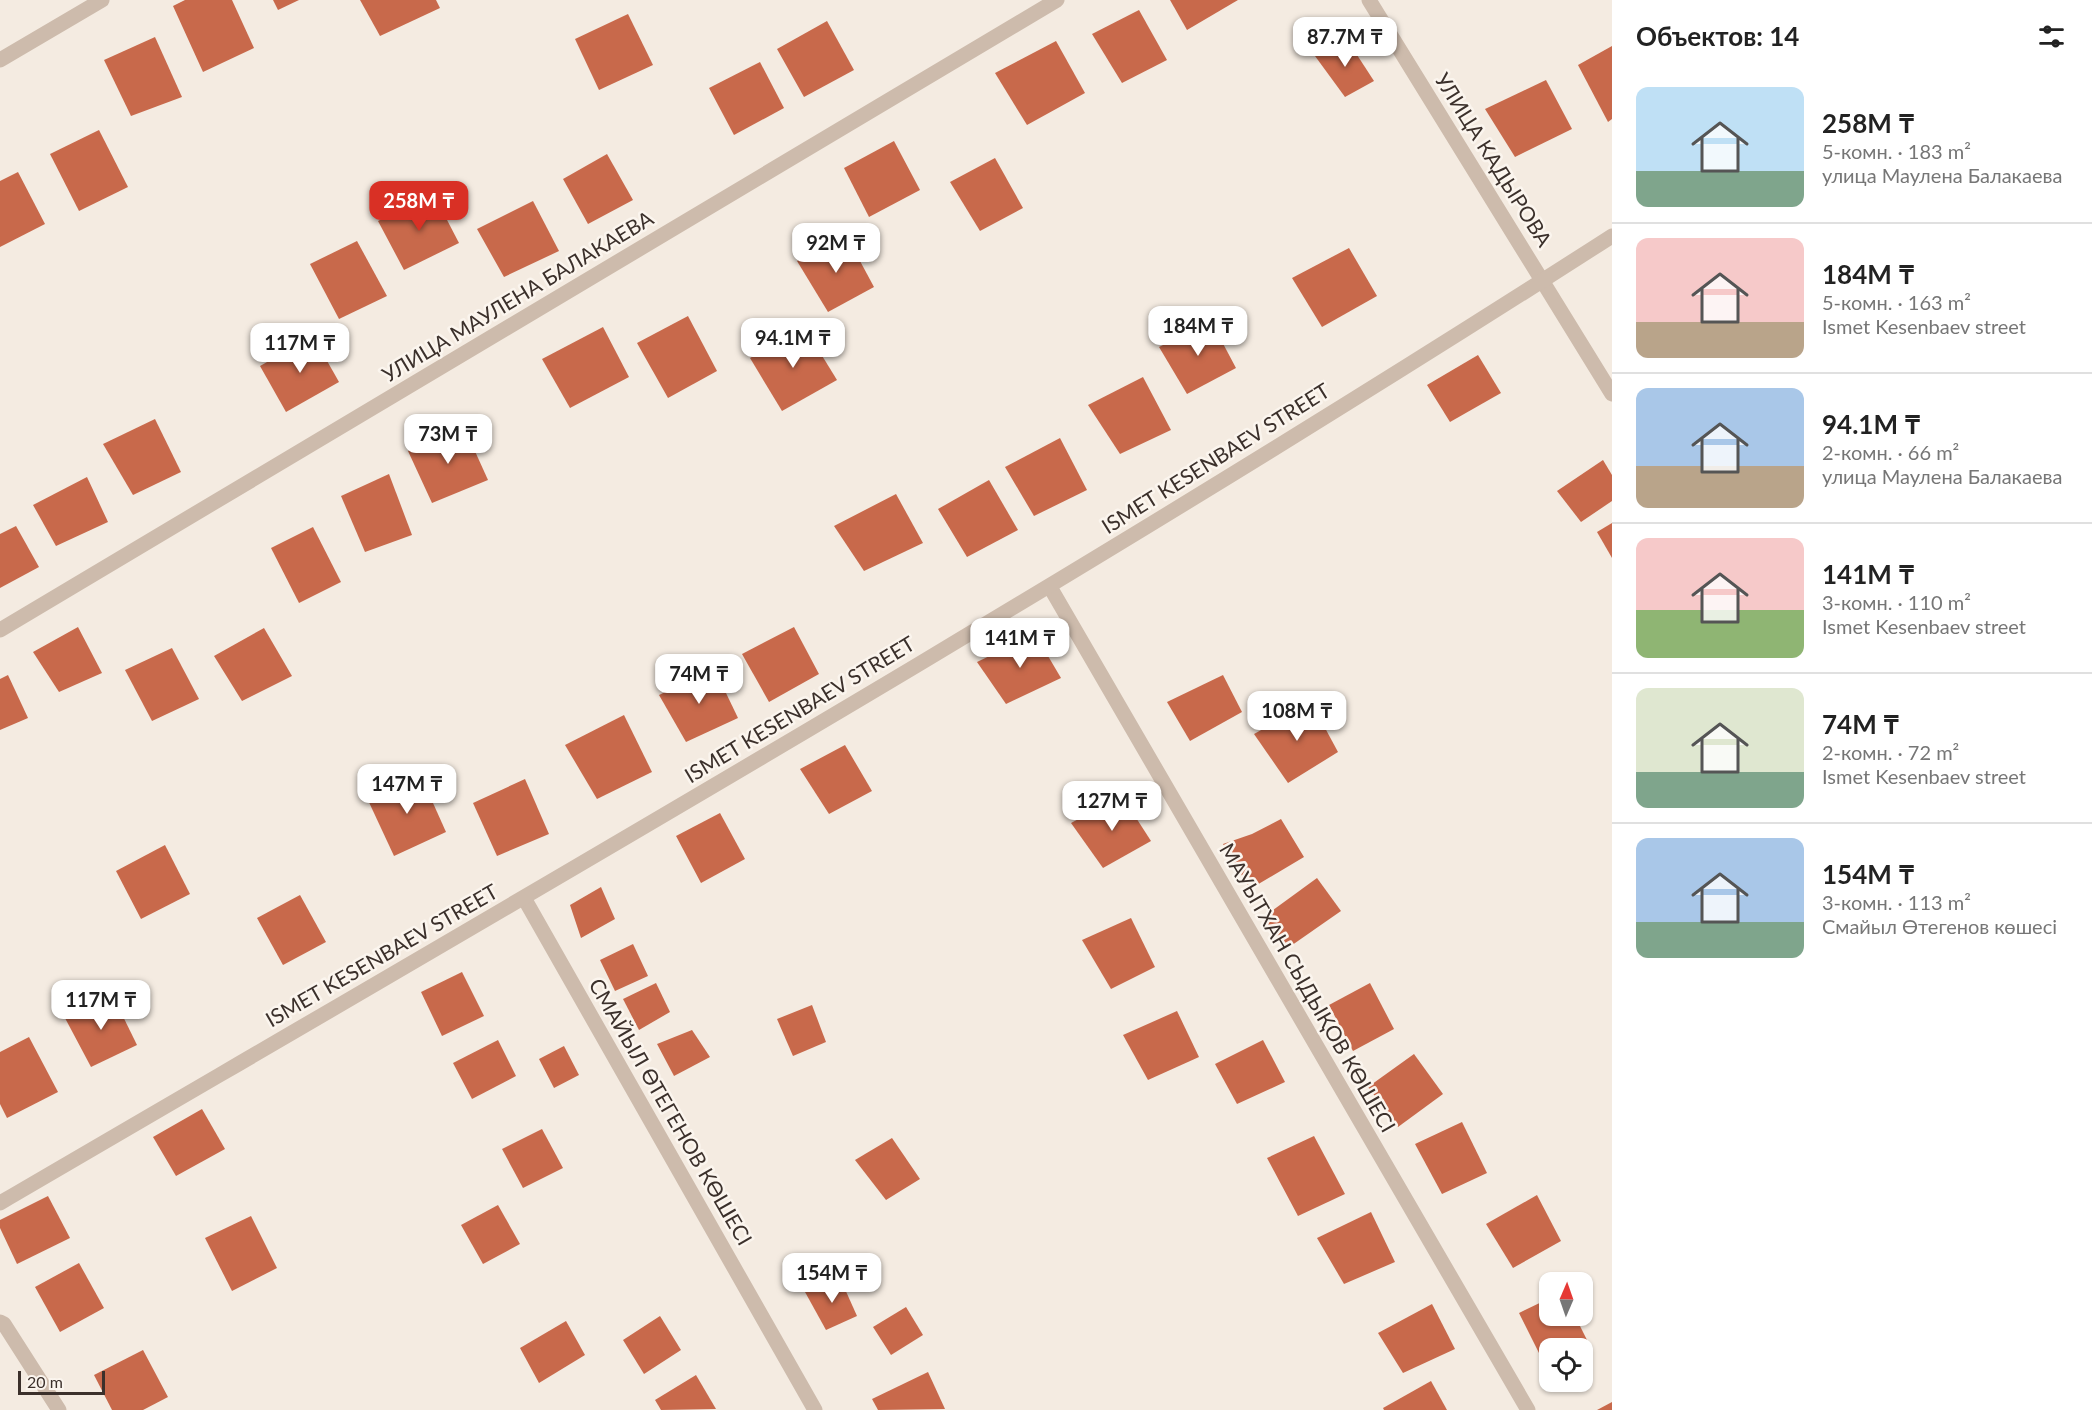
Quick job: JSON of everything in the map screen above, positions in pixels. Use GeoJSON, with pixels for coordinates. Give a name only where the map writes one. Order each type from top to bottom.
{"type":"FeatureCollection","features":[{"type":"Feature","properties":{"kind":"street"},"geometry":{"type":"LineString","coordinates":[[0,60],[102,0]]}},
{"type":"Feature","properties":{"kind":"street","name":"УЛИЦА МАУЛЕНА БАЛАКАЕВА"},"geometry":{"type":"LineString","coordinates":[[0,630],[1057,0]]}},
{"type":"Feature","properties":{"kind":"street","name":"УЛИЦА КАДЫРОВА"},"geometry":{"type":"LineString","coordinates":[[1369,0],[1612,394]]}},
{"type":"Feature","properties":{"kind":"street","name":"ISMET KESENBAEV STREET"},"geometry":{"type":"LineString","coordinates":[[0,1203],[524,898],[1050,587],[1612,236]]}},
{"type":"Feature","properties":{"kind":"street","name":"МАУЫТХАН СЫДЫҚОВ КӨШЕСІ"},"geometry":{"type":"LineString","coordinates":[[1050,587],[1528,1410]]}},
{"type":"Feature","properties":{"kind":"street","name":"СМАЙЫЛ ӨТЕГЕНОВ КӨШЕСІ"},"geometry":{"type":"LineString","coordinates":[[524,898],[815,1410]]}},
{"type":"Feature","properties":{"kind":"street"},"geometry":{"type":"LineString","coordinates":[[0,1322],[4,1324],[59,1410]]}},
{"type":"Feature","properties":{"kind":"building"},"geometry":{"type":"Polygon","coordinates":[[[185,0],[232,0],[254,48],[203,72],[173,6],[185,0]]]}},
{"type":"Feature","properties":{"kind":"building"},"geometry":{"type":"Polygon","coordinates":[[[273,0],[299,0],[278,10],[273,0]]]}},
{"type":"Feature","properties":{"kind":"building"},"geometry":{"type":"Polygon","coordinates":[[[360,0],[436,0],[440,8],[380,36],[360,0]]]}},
{"type":"Feature","properties":{"kind":"building"},"geometry":{"type":"Polygon","coordinates":[[[1170,0],[1238,0],[1187,30],[1170,0]]]}},
{"type":"Feature","properties":{"kind":"building"},"geometry":{"type":"Polygon","coordinates":[[[1139,10],[1167,60],[1122,83],[1092,34],[1139,10]]]}},
{"type":"Feature","properties":{"kind":"building"},"geometry":{"type":"Polygon","coordinates":[[[628,14],[653,65],[599,90],[575,39],[628,14]]]}},
{"type":"Feature","properties":{"kind":"building"},"geometry":{"type":"Polygon","coordinates":[[[827,21],[854,70],[804,97],[777,49],[827,21]]]}},
{"type":"Feature","properties":{"kind":"building"},"geometry":{"type":"Polygon","coordinates":[[[155,37],[182,97],[131,116],[104,60],[155,37]]]}},
{"type":"Feature","properties":{"kind":"building"},"geometry":{"type":"Polygon","coordinates":[[[1346,38],[1374,81],[1345,97],[1315,56],[1346,38]]]}},
{"type":"Feature","properties":{"kind":"building"},"geometry":{"type":"Polygon","coordinates":[[[1056,41],[1085,93],[1027,125],[995,73],[1056,41]]]}},
{"type":"Feature","properties":{"kind":"building"},"geometry":{"type":"Polygon","coordinates":[[[1612,46],[1612,119],[1608,122],[1578,65],[1612,46]]]}},
{"type":"Feature","properties":{"kind":"building"},"geometry":{"type":"Polygon","coordinates":[[[760,62],[784,108],[734,135],[709,88],[760,62]]]}},
{"type":"Feature","properties":{"kind":"building"},"geometry":{"type":"Polygon","coordinates":[[[1546,80],[1572,129],[1515,157],[1485,109],[1546,80]]]}},
{"type":"Feature","properties":{"kind":"building"},"geometry":{"type":"Polygon","coordinates":[[[99,130],[128,187],[79,211],[50,154],[99,130]]]}},
{"type":"Feature","properties":{"kind":"building"},"geometry":{"type":"Polygon","coordinates":[[[894,141],[920,190],[869,217],[844,168],[894,141]]]}},
{"type":"Feature","properties":{"kind":"building"},"geometry":{"type":"Polygon","coordinates":[[[607,154],[633,200],[588,224],[563,179],[607,154]]]}},
{"type":"Feature","properties":{"kind":"building"},"geometry":{"type":"Polygon","coordinates":[[[995,158],[1023,208],[980,231],[950,182],[995,158]]]}},
{"type":"Feature","properties":{"kind":"building"},"geometry":{"type":"Polygon","coordinates":[[[18,172],[45,224],[0,247],[0,181],[18,172]]]}},
{"type":"Feature","properties":{"kind":"building"},"geometry":{"type":"Polygon","coordinates":[[[433,193],[459,243],[404,270],[378,221],[433,193]]]}},
{"type":"Feature","properties":{"kind":"building"},"geometry":{"type":"Polygon","coordinates":[[[533,201],[559,251],[504,277],[477,229],[533,201]]]}},
{"type":"Feature","properties":{"kind":"building"},"geometry":{"type":"Polygon","coordinates":[[[846,235],[874,287],[828,312],[797,261],[846,235]]]}},
{"type":"Feature","properties":{"kind":"building"},"geometry":{"type":"Polygon","coordinates":[[[357,241],[387,296],[339,319],[310,264],[357,241]]]}},
{"type":"Feature","properties":{"kind":"building"},"geometry":{"type":"Polygon","coordinates":[[[1349,248],[1377,296],[1322,327],[1292,278],[1349,248]]]}},
{"type":"Feature","properties":{"kind":"building"},"geometry":{"type":"Polygon","coordinates":[[[688,316],[717,371],[668,398],[637,343],[688,316]]]}},
{"type":"Feature","properties":{"kind":"building"},"geometry":{"type":"Polygon","coordinates":[[[1211,321],[1236,368],[1187,394],[1159,347],[1211,321]]]}},
{"type":"Feature","properties":{"kind":"building"},"geometry":{"type":"Polygon","coordinates":[[[603,327],[629,377],[570,408],[542,359],[603,327]]]}},
{"type":"Feature","properties":{"kind":"building"},"geometry":{"type":"Polygon","coordinates":[[[805,328],[837,380],[782,411],[750,358],[805,328]]]}},
{"type":"Feature","properties":{"kind":"building"},"geometry":{"type":"Polygon","coordinates":[[[313,336],[339,382],[286,412],[260,366],[313,336]]]}},
{"type":"Feature","properties":{"kind":"building"},"geometry":{"type":"Polygon","coordinates":[[[1478,355],[1501,393],[1450,422],[1427,385],[1478,355]]]}},
{"type":"Feature","properties":{"kind":"building"},"geometry":{"type":"Polygon","coordinates":[[[1143,377],[1171,430],[1120,454],[1088,405],[1143,377]]]}},
{"type":"Feature","properties":{"kind":"building"},"geometry":{"type":"Polygon","coordinates":[[[155,419],[181,472],[133,495],[103,444],[155,419]]]}},
{"type":"Feature","properties":{"kind":"building"},"geometry":{"type":"Polygon","coordinates":[[[464,427],[488,480],[432,503],[408,451],[464,427]]]}},
{"type":"Feature","properties":{"kind":"building"},"geometry":{"type":"Polygon","coordinates":[[[1060,438],[1087,490],[1034,516],[1005,467],[1060,438]]]}},
{"type":"Feature","properties":{"kind":"building"},"geometry":{"type":"Polygon","coordinates":[[[1603,460],[1612,475],[1612,501],[1581,522],[1557,491],[1603,460]]]}},
{"type":"Feature","properties":{"kind":"building"},"geometry":{"type":"Polygon","coordinates":[[[389,474],[412,535],[365,552],[341,496],[389,474]]]}},
{"type":"Feature","properties":{"kind":"building"},"geometry":{"type":"Polygon","coordinates":[[[87,477],[108,522],[56,546],[33,505],[87,477]]]}},
{"type":"Feature","properties":{"kind":"building"},"geometry":{"type":"Polygon","coordinates":[[[989,480],[1018,530],[967,557],[938,509],[989,480]]]}},
{"type":"Feature","properties":{"kind":"building"},"geometry":{"type":"Polygon","coordinates":[[[896,494],[923,543],[864,571],[834,526],[896,494]]]}},
{"type":"Feature","properties":{"kind":"building"},"geometry":{"type":"Polygon","coordinates":[[[1612,523],[1612,558],[1597,532],[1612,523]]]}},
{"type":"Feature","properties":{"kind":"building"},"geometry":{"type":"Polygon","coordinates":[[[16,526],[39,567],[0,588],[0,534],[16,526]]]}},
{"type":"Feature","properties":{"kind":"building"},"geometry":{"type":"Polygon","coordinates":[[[313,527],[341,582],[299,603],[271,548],[313,527]]]}},
{"type":"Feature","properties":{"kind":"building"},"geometry":{"type":"Polygon","coordinates":[[[78,627],[102,673],[59,692],[33,652],[78,627]]]}},
{"type":"Feature","properties":{"kind":"building"},"geometry":{"type":"Polygon","coordinates":[[[794,627],[819,674],[769,702],[742,654],[794,627]]]}},
{"type":"Feature","properties":{"kind":"building"},"geometry":{"type":"Polygon","coordinates":[[[264,628],[292,676],[242,701],[214,656],[264,628]]]}},
{"type":"Feature","properties":{"kind":"building"},"geometry":{"type":"Polygon","coordinates":[[[1035,634],[1061,678],[1006,704],[977,662],[1035,634]]]}},
{"type":"Feature","properties":{"kind":"building"},"geometry":{"type":"Polygon","coordinates":[[[172,648],[199,699],[152,721],[125,670],[172,648]]]}},
{"type":"Feature","properties":{"kind":"building"},"geometry":{"type":"Polygon","coordinates":[[[714,668],[738,718],[686,742],[659,695],[714,668]]]}},
{"type":"Feature","properties":{"kind":"building"},"geometry":{"type":"Polygon","coordinates":[[[8,675],[28,718],[0,730],[0,679],[8,675]]]}},
{"type":"Feature","properties":{"kind":"building"},"geometry":{"type":"Polygon","coordinates":[[[1223,675],[1242,712],[1190,741],[1167,702],[1223,675]]]}},
{"type":"Feature","properties":{"kind":"building"},"geometry":{"type":"Polygon","coordinates":[[[1311,702],[1338,752],[1288,783],[1254,734],[1311,702]]]}},
{"type":"Feature","properties":{"kind":"building"},"geometry":{"type":"Polygon","coordinates":[[[624,715],[652,772],[597,799],[565,745],[624,715]]]}},
{"type":"Feature","properties":{"kind":"building"},"geometry":{"type":"Polygon","coordinates":[[[845,745],[872,791],[829,814],[800,769],[845,745]]]}},
{"type":"Feature","properties":{"kind":"building"},"geometry":{"type":"Polygon","coordinates":[[[420,774],[446,832],[394,856],[367,798],[420,774]]]}},
{"type":"Feature","properties":{"kind":"building"},"geometry":{"type":"Polygon","coordinates":[[[525,779],[549,834],[497,856],[473,803],[525,779]]]}},
{"type":"Feature","properties":{"kind":"building"},"geometry":{"type":"Polygon","coordinates":[[[1122,796],[1151,841],[1103,868],[1071,823],[1122,796]]]}},
{"type":"Feature","properties":{"kind":"building"},"geometry":{"type":"Polygon","coordinates":[[[720,813],[745,859],[701,883],[676,836],[720,813]]]}},
{"type":"Feature","properties":{"kind":"building"},"geometry":{"type":"Polygon","coordinates":[[[1281,819],[1304,857],[1250,889],[1223,844],[1252,834],[1281,819]]]}},
{"type":"Feature","properties":{"kind":"building"},"geometry":{"type":"Polygon","coordinates":[[[165,845],[190,894],[141,919],[116,871],[165,845]]]}},
{"type":"Feature","properties":{"kind":"building"},"geometry":{"type":"Polygon","coordinates":[[[1317,878],[1341,911],[1285,950],[1262,918],[1317,878]]]}},
{"type":"Feature","properties":{"kind":"building"},"geometry":{"type":"Polygon","coordinates":[[[601,887],[615,919],[581,938],[570,905],[601,887]]]}},
{"type":"Feature","properties":{"kind":"building"},"geometry":{"type":"Polygon","coordinates":[[[300,895],[326,942],[283,965],[257,918],[300,895]]]}},
{"type":"Feature","properties":{"kind":"building"},"geometry":{"type":"Polygon","coordinates":[[[1131,918],[1155,967],[1111,989],[1082,940],[1131,918]]]}},
{"type":"Feature","properties":{"kind":"building"},"geometry":{"type":"Polygon","coordinates":[[[633,944],[648,976],[615,991],[600,960],[633,944]]]}},
{"type":"Feature","properties":{"kind":"building"},"geometry":{"type":"Polygon","coordinates":[[[462,972],[484,1016],[442,1036],[421,992],[462,972]]]}},
{"type":"Feature","properties":{"kind":"building"},"geometry":{"type":"Polygon","coordinates":[[[656,983],[670,1012],[639,1030],[623,999],[656,983]]]}},
{"type":"Feature","properties":{"kind":"building"},"geometry":{"type":"Polygon","coordinates":[[[1370,983],[1394,1029],[1353,1051],[1329,1005],[1370,983]]]}},
{"type":"Feature","properties":{"kind":"building"},"geometry":{"type":"Polygon","coordinates":[[[112,994],[137,1045],[91,1067],[65,1018],[112,994]]]}},
{"type":"Feature","properties":{"kind":"building"},"geometry":{"type":"Polygon","coordinates":[[[812,1005],[826,1042],[793,1056],[777,1019],[812,1005]]]}},
{"type":"Feature","properties":{"kind":"building"},"geometry":{"type":"Polygon","coordinates":[[[1177,1011],[1199,1057],[1148,1080],[1123,1035],[1177,1011]]]}},
{"type":"Feature","properties":{"kind":"building"},"geometry":{"type":"Polygon","coordinates":[[[692,1030],[710,1057],[674,1076],[657,1044],[692,1030]]]}},
{"type":"Feature","properties":{"kind":"building"},"geometry":{"type":"Polygon","coordinates":[[[29,1037],[58,1092],[7,1118],[0,1104],[0,1052],[29,1037]]]}},
{"type":"Feature","properties":{"kind":"building"},"geometry":{"type":"Polygon","coordinates":[[[498,1040],[516,1076],[472,1099],[453,1063],[498,1040]]]}},
{"type":"Feature","properties":{"kind":"building"},"geometry":{"type":"Polygon","coordinates":[[[1263,1040],[1285,1082],[1237,1104],[1215,1064],[1263,1040]]]}},
{"type":"Feature","properties":{"kind":"building"},"geometry":{"type":"Polygon","coordinates":[[[564,1046],[579,1075],[554,1088],[539,1059],[564,1046]]]}},
{"type":"Feature","properties":{"kind":"building"},"geometry":{"type":"Polygon","coordinates":[[[1414,1054],[1443,1094],[1398,1127],[1368,1087],[1414,1054]]]}},
{"type":"Feature","properties":{"kind":"building"},"geometry":{"type":"Polygon","coordinates":[[[202,1109],[225,1149],[176,1176],[153,1137],[202,1109]]]}},
{"type":"Feature","properties":{"kind":"building"},"geometry":{"type":"Polygon","coordinates":[[[1462,1122],[1487,1173],[1442,1194],[1415,1144],[1462,1122]]]}},
{"type":"Feature","properties":{"kind":"building"},"geometry":{"type":"Polygon","coordinates":[[[542,1129],[563,1168],[523,1188],[502,1149],[542,1129]]]}},
{"type":"Feature","properties":{"kind":"building"},"geometry":{"type":"Polygon","coordinates":[[[1314,1136],[1345,1194],[1298,1216],[1267,1158],[1314,1136]]]}},
{"type":"Feature","properties":{"kind":"building"},"geometry":{"type":"Polygon","coordinates":[[[892,1138],[920,1179],[886,1200],[855,1160],[892,1138]]]}},
{"type":"Feature","properties":{"kind":"building"},"geometry":{"type":"Polygon","coordinates":[[[1537,1195],[1561,1241],[1513,1268],[1486,1224],[1537,1195]]]}},
{"type":"Feature","properties":{"kind":"building"},"geometry":{"type":"Polygon","coordinates":[[[48,1196],[70,1238],[17,1264],[0,1228],[0,1220],[48,1196]]]}},
{"type":"Feature","properties":{"kind":"building"},"geometry":{"type":"Polygon","coordinates":[[[498,1205],[520,1244],[483,1264],[461,1225],[498,1205]]]}},
{"type":"Feature","properties":{"kind":"building"},"geometry":{"type":"Polygon","coordinates":[[[1371,1212],[1395,1262],[1344,1284],[1317,1238],[1371,1212]]]}},
{"type":"Feature","properties":{"kind":"building"},"geometry":{"type":"Polygon","coordinates":[[[251,1216],[277,1268],[232,1291],[205,1238],[251,1216]]]}},
{"type":"Feature","properties":{"kind":"building"},"geometry":{"type":"Polygon","coordinates":[[[79,1263],[104,1308],[60,1332],[35,1287],[79,1263]]]}},
{"type":"Feature","properties":{"kind":"building"},"geometry":{"type":"Polygon","coordinates":[[[840,1278],[857,1316],[826,1330],[805,1292],[840,1278]]]}},
{"type":"Feature","properties":{"kind":"building"},"geometry":{"type":"Polygon","coordinates":[[[1539,1303],[1539,1326],[1580,1326],[1586,1338],[1539,1338],[1539,1353],[1519,1313],[1539,1303]]]}},
{"type":"Feature","properties":{"kind":"building"},"geometry":{"type":"Polygon","coordinates":[[[1432,1304],[1455,1349],[1403,1373],[1378,1333],[1432,1304]]]}},
{"type":"Feature","properties":{"kind":"building"},"geometry":{"type":"Polygon","coordinates":[[[906,1307],[923,1335],[891,1355],[873,1327],[906,1307]]]}},
{"type":"Feature","properties":{"kind":"building"},"geometry":{"type":"Polygon","coordinates":[[[660,1316],[681,1350],[644,1374],[623,1340],[660,1316]]]}},
{"type":"Feature","properties":{"kind":"building"},"geometry":{"type":"Polygon","coordinates":[[[566,1321],[585,1355],[539,1383],[520,1348],[566,1321]]]}},
{"type":"Feature","properties":{"kind":"building"},"geometry":{"type":"Polygon","coordinates":[[[143,1350],[168,1397],[143,1410],[112,1410],[94,1375],[143,1350]]]}},
{"type":"Feature","properties":{"kind":"building"},"geometry":{"type":"Polygon","coordinates":[[[928,1372],[945,1409],[878,1410],[872,1399],[928,1372]]]}},
{"type":"Feature","properties":{"kind":"building"},"geometry":{"type":"Polygon","coordinates":[[[696,1375],[716,1409],[661,1410],[655,1400],[696,1375]]]}},
{"type":"Feature","properties":{"kind":"building"},"geometry":{"type":"Polygon","coordinates":[[[1431,1381],[1447,1410],[1384,1410],[1383,1408],[1431,1381]]]}},
{"type":"Feature","properties":{"kind":"building"},"geometry":{"type":"Polygon","coordinates":[[[1612,1402],[1612,1410],[1597,1410],[1612,1402]]]}}]}
